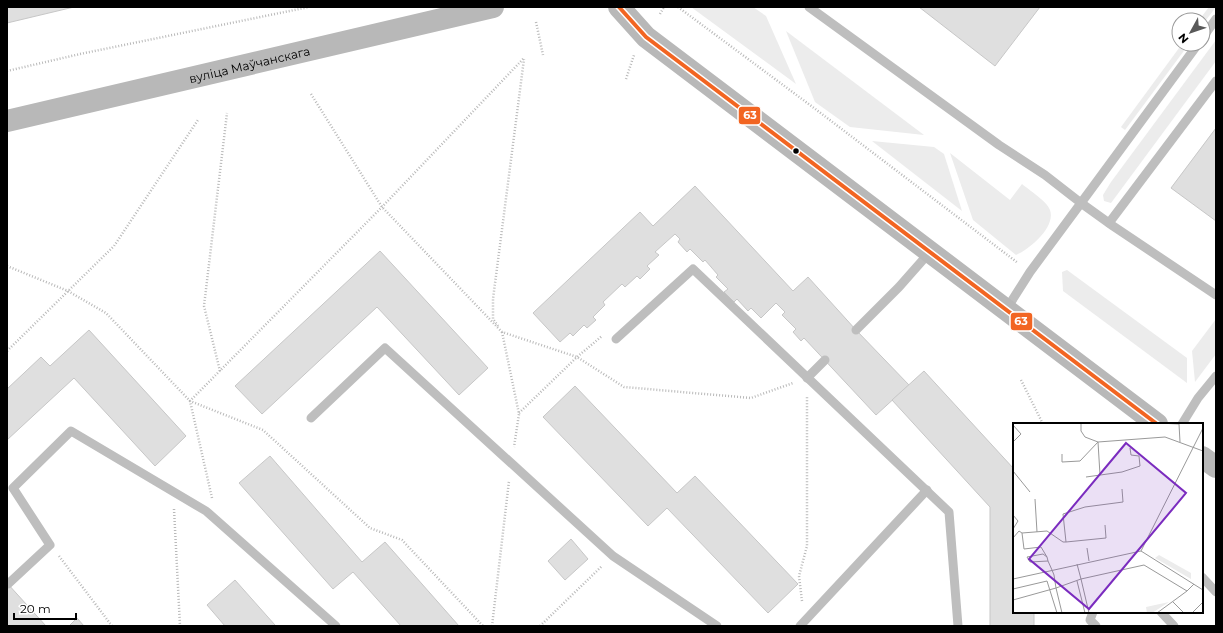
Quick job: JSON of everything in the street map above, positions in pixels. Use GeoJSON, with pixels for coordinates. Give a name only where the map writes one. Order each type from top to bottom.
{"type":"FeatureCollection","features":[{"type":"Feature","properties":{"kind":"main road","name":"вуліца Маўчанскага"},"geometry":{"type":"LineString","coordinates":[[7,121],[493,7]]}},
{"type":"Feature","properties":{"kind":"main road"},"geometry":{"type":"LineString","coordinates":[[619,7],[646,37],[929,253],[1156,423]]}},
{"type":"Feature","properties":{"kind":"main road"},"geometry":{"type":"LineString","coordinates":[[1203,458],[1216,467]]}},
{"type":"Feature","properties":{"kind":"lane"},"geometry":{"type":"LineString","coordinates":[[810,7],[999,145],[1045,175],[1109,224],[1216,295]]}},
{"type":"Feature","properties":{"kind":"lane"},"geometry":{"type":"LineString","coordinates":[[1006,310],[1030,272],[1192,52]]}},
{"type":"Feature","properties":{"kind":"lane"},"geometry":{"type":"LineString","coordinates":[[1109,224],[1216,81]]}},
{"type":"Feature","properties":{"kind":"lane"},"geometry":{"type":"LineString","coordinates":[[856,330],[899,287],[929,253]]}},
{"type":"Feature","properties":{"kind":"lane"},"geometry":{"type":"LineString","coordinates":[[616,339],[693,269],[949,512],[958,626]]}},
{"type":"Feature","properties":{"kind":"lane"},"geometry":{"type":"LineString","coordinates":[[311,418],[385,348],[613,556],[717,626]]}},
{"type":"Feature","properties":{"kind":"lane"},"geometry":{"type":"LineString","coordinates":[[807,378],[825,360]]}},
{"type":"Feature","properties":{"kind":"lane"},"geometry":{"type":"LineString","coordinates":[[1183,423],[1198,398],[1216,376]]}},
{"type":"Feature","properties":{"kind":"lane"},"geometry":{"type":"LineString","coordinates":[[8,584],[50,545],[13,488],[71,431],[206,510],[336,626]]}},
{"type":"Feature","properties":{"kind":"lane"},"geometry":{"type":"LineString","coordinates":[[802,624],[927,490]]}},
{"type":"Feature","properties":{"kind":"lane"},"geometry":{"type":"LineString","coordinates":[[1203,578],[1216,592]]}},
{"type":"Feature","properties":{"kind":"lane"},"geometry":{"type":"LineString","coordinates":[[1093,613],[1090,620],[1096,626]]}},
{"type":"Feature","properties":{"kind":"lane"},"geometry":{"type":"LineString","coordinates":[[1162,613],[1174,626]]}},
{"type":"Feature","properties":{"kind":"path"},"geometry":{"type":"LineString","coordinates":[[7,70],[309,7]]}},
{"type":"Feature","properties":{"kind":"path"},"geometry":{"type":"LineString","coordinates":[[660,14],[664,7]]}},
{"type":"Feature","properties":{"kind":"path"},"geometry":{"type":"LineString","coordinates":[[678,7],[1030,272]]}},
{"type":"Feature","properties":{"kind":"path"},"geometry":{"type":"LineString","coordinates":[[536,22],[543,55]]}},
{"type":"Feature","properties":{"kind":"path"},"geometry":{"type":"LineString","coordinates":[[626,79],[634,55]]}},
{"type":"Feature","properties":{"kind":"path"},"geometry":{"type":"LineString","coordinates":[[190,401],[382,207],[524,58],[493,299],[493,318],[502,332],[519,414],[511,464],[492,626]]}},
{"type":"Feature","properties":{"kind":"path"},"geometry":{"type":"LineString","coordinates":[[311,94],[382,207],[502,332],[577,357],[624,387],[751,398],[807,378],[808,546],[799,576],[802,624]]}},
{"type":"Feature","properties":{"kind":"path"},"geometry":{"type":"LineString","coordinates":[[220,371],[204,306],[227,113]]}},
{"type":"Feature","properties":{"kind":"path"},"geometry":{"type":"LineString","coordinates":[[7,351],[114,246],[198,120]]}},
{"type":"Feature","properties":{"kind":"path"},"geometry":{"type":"LineString","coordinates":[[7,266],[68,291],[106,313],[190,401],[263,430],[370,528],[402,540],[483,626]]}},
{"type":"Feature","properties":{"kind":"path"},"geometry":{"type":"LineString","coordinates":[[519,414],[577,357],[604,334],[616,339]]}},
{"type":"Feature","properties":{"kind":"path"},"geometry":{"type":"LineString","coordinates":[[1021,380],[1042,423]]}},
{"type":"Feature","properties":{"kind":"path"},"geometry":{"type":"LineString","coordinates":[[190,401],[217,521]]}},
{"type":"Feature","properties":{"kind":"path"},"geometry":{"type":"LineString","coordinates":[[173,492],[180,626]]}},
{"type":"Feature","properties":{"kind":"path"},"geometry":{"type":"LineString","coordinates":[[50,545],[112,626]]}},
{"type":"Feature","properties":{"kind":"path"},"geometry":{"type":"LineString","coordinates":[[540,626],[613,556]]}},
{"type":"Feature","properties":{"kind":"shaded area"},"geometry":{"type":"Polygon","coordinates":[[[691,7],[753,7],[766,16],[796,84],[691,7]]]}},
{"type":"Feature","properties":{"kind":"shaded area"},"geometry":{"type":"Polygon","coordinates":[[[1209,7],[1216,7],[1211,14],[1211,12],[1205,12],[1209,7]]]}},
{"type":"Feature","properties":{"kind":"shaded area"},"geometry":{"type":"Polygon","coordinates":[[[786,31],[924,135],[850,127],[815,102],[786,31]]]}},
{"type":"Feature","properties":{"kind":"shaded area"},"geometry":{"type":"Polygon","coordinates":[[[1216,40],[1216,61],[1111,203],[1104,201],[1103,195],[1111,182],[1207,52],[1211,52],[1211,47],[1216,40]]]}},
{"type":"Feature","properties":{"kind":"shaded area"},"geometry":{"type":"Polygon","coordinates":[[[1176,52],[1183,52],[1125,130],[1121,127],[1176,52]]]}},
{"type":"Feature","properties":{"kind":"shaded area"},"geometry":{"type":"Polygon","coordinates":[[[872,141],[934,147],[944,154],[962,211],[872,141]]]}},
{"type":"Feature","properties":{"kind":"shaded area"},"geometry":{"type":"Polygon","coordinates":[[[950,153],[1010,200],[1022,184],[1042,199],[1050,210],[1051,217],[1046,230],[1034,243],[1016,255],[973,220],[950,153]]]}},
{"type":"Feature","properties":{"kind":"shaded area"},"geometry":{"type":"Polygon","coordinates":[[[1067,270],[1187,358],[1187,383],[1063,291],[1062,272],[1067,270]]]}},
{"type":"Feature","properties":{"kind":"shaded area"},"geometry":{"type":"Polygon","coordinates":[[[1216,319],[1216,354],[1195,382],[1192,351],[1216,319]]]}},
{"type":"Feature","properties":{"kind":"building"},"geometry":{"type":"Polygon","coordinates":[[[7,7],[74,7],[7,23],[7,7]]]}},
{"type":"Feature","properties":{"kind":"building"},"geometry":{"type":"Polygon","coordinates":[[[919,7],[1040,7],[995,66],[919,7]]]}},
{"type":"Feature","properties":{"kind":"building"},"geometry":{"type":"Polygon","coordinates":[[[1216,128],[1216,221],[1171,188],[1216,128]]]}},
{"type":"Feature","properties":{"kind":"building"},"geometry":{"type":"Polygon","coordinates":[[[695,186],[793,291],[808,277],[909,385],[876,415],[804,338],[801,341],[793,332],[796,329],[782,315],[785,312],[776,303],[761,318],[751,308],[748,311],[737,299],[734,302],[724,292],[728,289],[716,277],[718,275],[705,260],[703,262],[690,249],[687,252],[678,242],[680,239],[675,234],[655,252],[659,255],[647,266],[650,269],[640,279],[637,276],[625,287],[622,284],[603,302],[605,305],[593,317],[596,320],[587,328],[584,325],[573,336],[570,333],[560,342],[533,313],[640,212],[653,226],[695,186]]]}},
{"type":"Feature","properties":{"kind":"building"},"geometry":{"type":"Polygon","coordinates":[[[380,251],[488,368],[459,395],[377,307],[262,414],[235,386],[380,251]]]}},
{"type":"Feature","properties":{"kind":"building"},"geometry":{"type":"Polygon","coordinates":[[[89,330],[186,436],[155,466],[74,378],[7,440],[7,389],[41,357],[50,366],[89,330]]]}},
{"type":"Feature","properties":{"kind":"building"},"geometry":{"type":"Polygon","coordinates":[[[924,371],[1013,468],[1013,613],[1034,613],[1034,626],[990,626],[990,507],[892,400],[924,371]]]}},
{"type":"Feature","properties":{"kind":"building"},"geometry":{"type":"Polygon","coordinates":[[[575,386],[677,493],[695,476],[798,584],[768,613],[667,508],[648,526],[543,417],[575,386]]]}},
{"type":"Feature","properties":{"kind":"building"},"geometry":{"type":"Polygon","coordinates":[[[270,456],[362,562],[385,542],[459,626],[401,626],[353,572],[333,589],[239,483],[270,456]]]}},
{"type":"Feature","properties":{"kind":"building"},"geometry":{"type":"Polygon","coordinates":[[[571,539],[588,559],[565,580],[548,561],[571,539]]]}},
{"type":"Feature","properties":{"kind":"building"},"geometry":{"type":"Polygon","coordinates":[[[235,580],[275,625],[274,626],[225,626],[207,605],[235,580]]]}},
{"type":"Feature","properties":{"kind":"building"},"geometry":{"type":"Polygon","coordinates":[[[7,583],[46,626],[7,626],[7,583]]]}},
{"type":"Feature","properties":{"kind":"building"},"geometry":{"type":"Polygon","coordinates":[[[77,618],[84,626],[69,626],[77,618]]]}},
{"type":"Feature","properties":{"kind":"transit line","name":"63"},"geometry":{"type":"LineString","coordinates":[[619,7],[646,37],[1156,423]]}}]}
